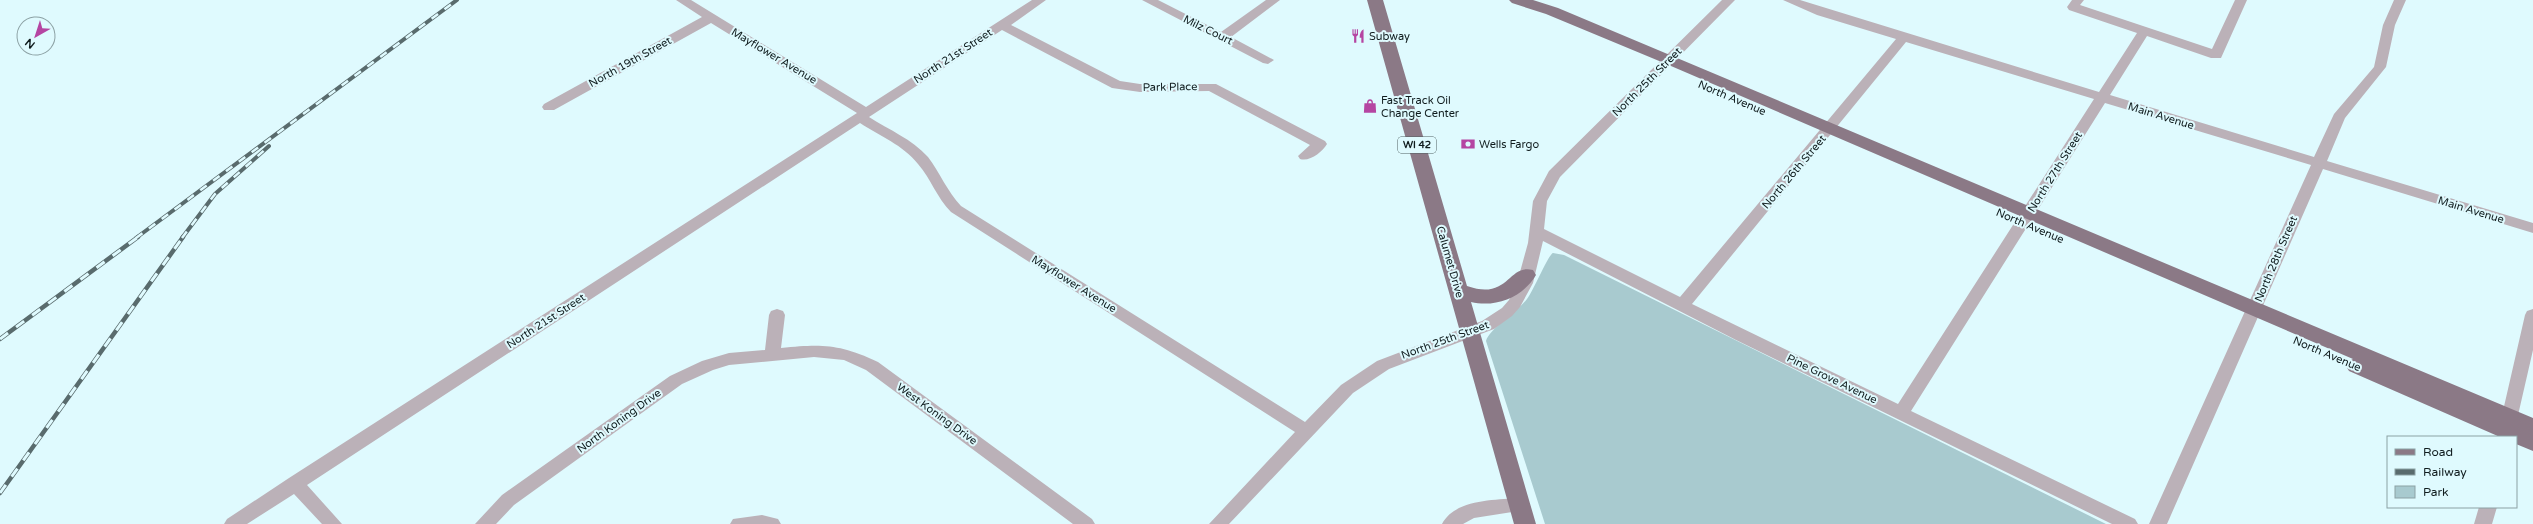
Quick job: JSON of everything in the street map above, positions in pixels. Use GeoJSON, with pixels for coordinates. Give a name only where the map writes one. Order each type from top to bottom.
{"type":"FeatureCollection","features":[{"type":"Feature","properties":{"kind":"main road","name":"Calumet Drive"},"geometry":{"type":"LineString","coordinates":[[1375,0],[1522,515]]}},
{"type":"Feature","properties":{"kind":"main road","name":"North Avenue"},"geometry":{"type":"LineString","coordinates":[[1527,2],[1552,11],[1666,64],[2252,314],[2507,428],[2533,442]]}},
{"type":"Feature","properties":{"kind":"main road"},"geometry":{"type":"LineString","coordinates":[[1459,291],[1480,298],[1494,298],[1508,291],[1526,275]]}},
{"type":"Feature","properties":{"kind":"main road","name":"North Avenue"},"geometry":{"type":"LineString","coordinates":[[2507,428],[2533,427]]}},
{"type":"Feature","properties":{"kind":"street","name":"Mayflower Avenue"},"geometry":{"type":"LineString","coordinates":[[682,0],[863,115],[912,150],[922,159],[938,190],[956,209],[1306,431]]}},
{"type":"Feature","properties":{"kind":"street","name":"North 21st Street"},"geometry":{"type":"LineString","coordinates":[[233,524],[1040,0]]}},
{"type":"Feature","properties":{"kind":"street","name":"Milz Court"},"geometry":{"type":"LineString","coordinates":[[1148,0],[1268,60]]}},
{"type":"Feature","properties":{"kind":"street"},"geometry":{"type":"LineString","coordinates":[[1222,37],[1274,0]]}},
{"type":"Feature","properties":{"kind":"street","name":"North 25th Street"},"geometry":{"type":"LineString","coordinates":[[1218,524],[1347,389],[1382,365],[1494,322],[1507,312],[1522,291],[1536,230],[1540,201],[1554,174],[1729,0]]}},
{"type":"Feature","properties":{"kind":"street","name":"Main Avenue"},"geometry":{"type":"LineString","coordinates":[[1789,0],[1903,38],[2533,228]]}},
{"type":"Feature","properties":{"kind":"street"},"geometry":{"type":"LineString","coordinates":[[2075,3],[2144,31],[2216,56],[2241,0]]}},
{"type":"Feature","properties":{"kind":"street","name":"North 28th Street"},"geometry":{"type":"LineString","coordinates":[[2158,524],[2252,314],[2317,163],[2339,117],[2348,103],[2372,79],[2380,67],[2385,53],[2389,26],[2400,0]]}},
{"type":"Feature","properties":{"kind":"street","name":"North 19th Street"},"geometry":{"type":"LineString","coordinates":[[549,107],[710,18]]}},
{"type":"Feature","properties":{"kind":"street","name":"Park Place"},"geometry":{"type":"LineString","coordinates":[[1002,25],[1117,85],[1140,88],[1211,87],[1320,144],[1305,156]]}},
{"type":"Feature","properties":{"kind":"street","name":"North 27th Street"},"geometry":{"type":"LineString","coordinates":[[1901,413],[2027,218],[2100,98],[2144,31]]}},
{"type":"Feature","properties":{"kind":"street","name":"North 26th Street"},"geometry":{"type":"LineString","coordinates":[[1682,305],[1827,132],[1903,38]]}},
{"type":"Feature","properties":{"kind":"street","name":"Pine Grove Avenue"},"geometry":{"type":"LineString","coordinates":[[1536,230],[1682,305],[2129,524]]}},
{"type":"Feature","properties":{"kind":"street"},"geometry":{"type":"LineString","coordinates":[[2507,428],[2533,314]]}},
{"type":"Feature","properties":{"kind":"street"},"geometry":{"type":"LineString","coordinates":[[772,355],[777,315]]}},
{"type":"Feature","properties":{"kind":"street","name":"West Koning Drive"},"geometry":{"type":"LineString","coordinates":[[772,355],[831,351],[860,359],[1086,524]]}},
{"type":"Feature","properties":{"kind":"street","name":"North Koning Drive"},"geometry":{"type":"LineString","coordinates":[[484,524],[508,500],[676,380],[708,365],[729,359],[772,355]]}},
{"type":"Feature","properties":{"kind":"street"},"geometry":{"type":"LineString","coordinates":[[295,483],[333,524]]}},
{"type":"Feature","properties":{"kind":"street"},"geometry":{"type":"LineString","coordinates":[[2483,524],[2488,508]]}},
{"type":"Feature","properties":{"kind":"street"},"geometry":{"type":"LineString","coordinates":[[1451,524],[1457,517],[1470,512],[1522,515]]}},
{"type":"Feature","properties":{"kind":"street"},"geometry":{"type":"LineString","coordinates":[[739,524],[762,522],[772,524]]}},
{"type":"Feature","properties":{"kind":"green space"},"geometry":{"type":"Polygon","coordinates":[[[1553,253],[1564,255],[2106,524],[1545,524],[1486,341],[1492,331],[1527,299],[1553,253]]]}},
{"type":"Feature","properties":{"kind":"railway"},"geometry":{"type":"LineString","coordinates":[[136,238],[457,0]]}},
{"type":"Feature","properties":{"kind":"railway"},"geometry":{"type":"LineString","coordinates":[[182,238],[215,194],[269,146]]}},
{"type":"Feature","properties":{"kind":"railway"},"geometry":{"type":"LineString","coordinates":[[0,339],[138,237]]}},
{"type":"Feature","properties":{"kind":"railway"},"geometry":{"type":"LineString","coordinates":[[0,493],[183,237]]}},
{"type":"Feature","properties":{"kind":"place","name":"Subway"},"geometry":{"type":"Point","coordinates":[1358,36]}},
{"type":"Feature","properties":{"kind":"place","name":"Fast Track Oil Change Center"},"geometry":{"type":"Point","coordinates":[1370,106]}},
{"type":"Feature","properties":{"kind":"place","name":"Wells Fargo"},"geometry":{"type":"Point","coordinates":[1468,144]}}]}
